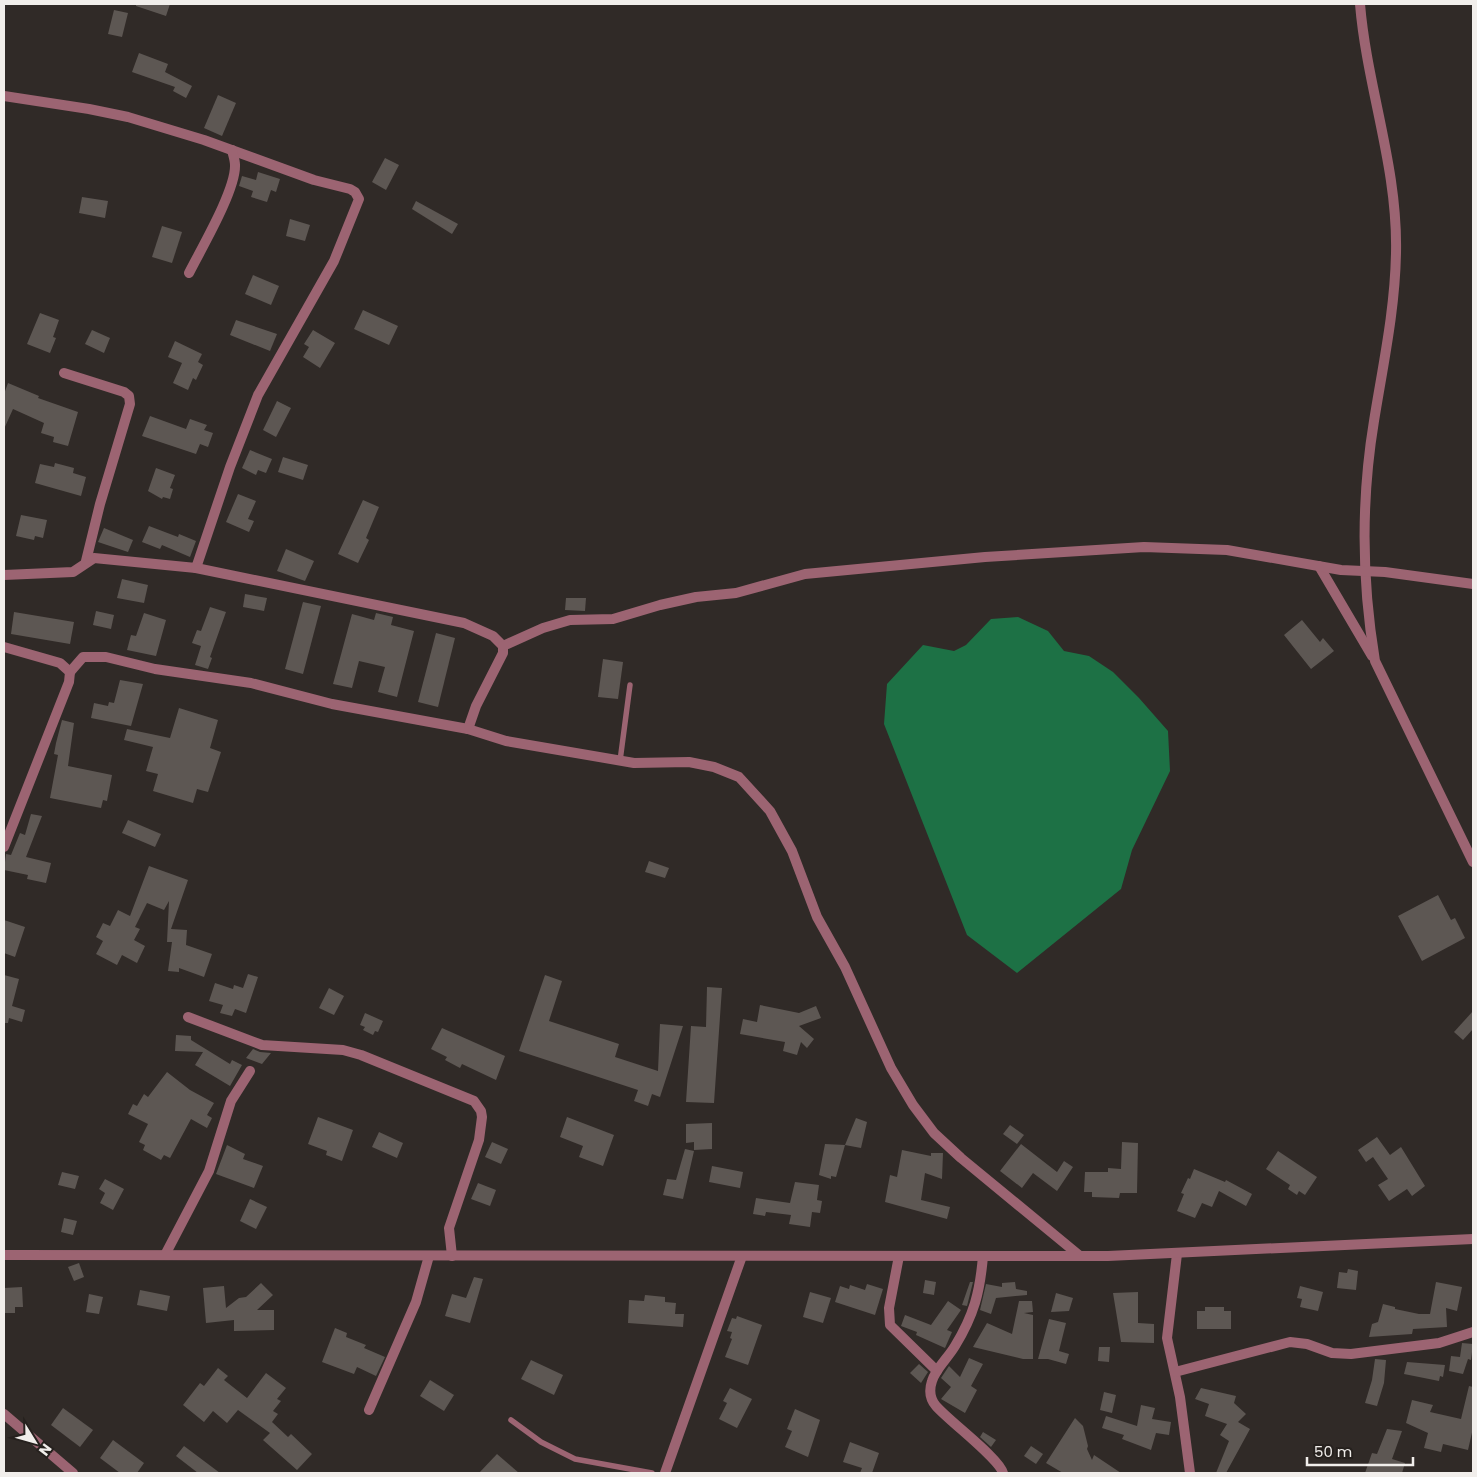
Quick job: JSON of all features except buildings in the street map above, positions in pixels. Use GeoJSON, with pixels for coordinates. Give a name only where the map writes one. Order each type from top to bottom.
{"type":"FeatureCollection","features":[{"type":"Feature","properties":{"kind":"street"},"geometry":{"type":"LineString","coordinates":[[1360,4],[1372,86],[1383,128],[1393,182],[1396,251],[1394,293],[1366,484],[1366,572],[1370,632],[1375,662]]}},
{"type":"Feature","properties":{"kind":"street"},"geometry":{"type":"LineString","coordinates":[[4,96],[89,109],[128,118],[232,150],[314,180],[350,189],[358,195],[359,198],[334,261],[258,395],[230,468],[196,568]]}},
{"type":"Feature","properties":{"kind":"street"},"geometry":{"type":"LineString","coordinates":[[189,273],[226,198],[234,175],[235,165],[232,150]]}},
{"type":"Feature","properties":{"kind":"street"},"geometry":{"type":"LineString","coordinates":[[64,373],[124,392],[129,396],[130,404],[100,504],[86,561]]}},
{"type":"Feature","properties":{"kind":"street"},"geometry":{"type":"LineString","coordinates":[[503,646],[543,628],[570,620],[613,619],[660,605],[696,597],[736,593],[805,574],[985,557],[1144,546],[1227,550],[1319,566],[1366,572],[1447,578],[1473,584]]}},
{"type":"Feature","properties":{"kind":"street"},"geometry":{"type":"LineString","coordinates":[[4,575],[74,572],[86,561],[94,558],[196,568],[464,623],[493,636],[503,646]]}},
{"type":"Feature","properties":{"kind":"street"},"geometry":{"type":"LineString","coordinates":[[1319,566],[1375,662],[1473,862]]}},
{"type":"Feature","properties":{"kind":"street"},"geometry":{"type":"LineString","coordinates":[[468,729],[476,706],[501,660],[503,646]]}},
{"type":"Feature","properties":{"kind":"street"},"geometry":{"type":"LineString","coordinates":[[4,647],[60,662],[70,672]]}},
{"type":"Feature","properties":{"kind":"street"},"geometry":{"type":"LineString","coordinates":[[4,848],[70,682],[70,672],[83,657],[106,657],[155,669],[251,683],[332,704],[468,729],[506,742],[620,761],[689,762],[714,767],[739,777],[770,812],[792,852],[817,917],[845,967],[890,1068],[913,1105],[934,1133],[961,1158],[1080,1256]]}},
{"type":"Feature","properties":{"kind":"street"},"geometry":{"type":"LineString","coordinates":[[188,1017],[262,1045],[343,1050],[361,1054],[474,1101],[481,1111],[482,1117],[479,1140],[448,1228],[452,1256]]}},
{"type":"Feature","properties":{"kind":"street"},"geometry":{"type":"LineString","coordinates":[[165,1255],[209,1171],[231,1101],[250,1071]]}},
{"type":"Feature","properties":{"kind":"street"},"geometry":{"type":"LineString","coordinates":[[4,1255],[1080,1256],[1177,1254],[1473,1239]]}},
{"type":"Feature","properties":{"kind":"street"},"geometry":{"type":"LineString","coordinates":[[1177,1254],[1167,1338],[1175,1372],[1190,1473]]}},
{"type":"Feature","properties":{"kind":"street"},"geometry":{"type":"LineString","coordinates":[[369,1410],[416,1302],[429,1256]]}},
{"type":"Feature","properties":{"kind":"street"},"geometry":{"type":"LineString","coordinates":[[665,1473],[742,1256]]}},
{"type":"Feature","properties":{"kind":"street"},"geometry":{"type":"LineString","coordinates":[[899,1256],[888,1308],[890,1325],[937,1371]]}},
{"type":"Feature","properties":{"kind":"street"},"geometry":{"type":"LineString","coordinates":[[983,1256],[980,1291],[970,1320],[937,1371],[932,1382],[930,1394],[935,1404],[972,1441],[996,1461],[1003,1473]]}},
{"type":"Feature","properties":{"kind":"street"},"geometry":{"type":"LineString","coordinates":[[1175,1372],[1290,1342],[1307,1344],[1332,1353],[1351,1354],[1439,1344],[1473,1332]]}},
{"type":"Feature","properties":{"kind":"street"},"geometry":{"type":"LineString","coordinates":[[4,1414],[73,1473]]}},
{"type":"Feature","properties":{"kind":"lane"},"geometry":{"type":"LineString","coordinates":[[620,761],[630,685]]}},
{"type":"Feature","properties":{"kind":"lane"},"geometry":{"type":"LineString","coordinates":[[511,1420],[541,1442],[575,1459],[652,1473]]}},
{"type":"Feature","properties":{"kind":"green space"},"geometry":{"type":"Polygon","coordinates":[[[1018,617],[1048,631],[1064,651],[1089,656],[1113,672],[1139,698],[1168,731],[1170,771],[1132,850],[1121,889],[1017,973],[967,935],[884,724],[887,684],[923,645],[954,651],[966,645],[991,619],[1018,617]]]}}]}
